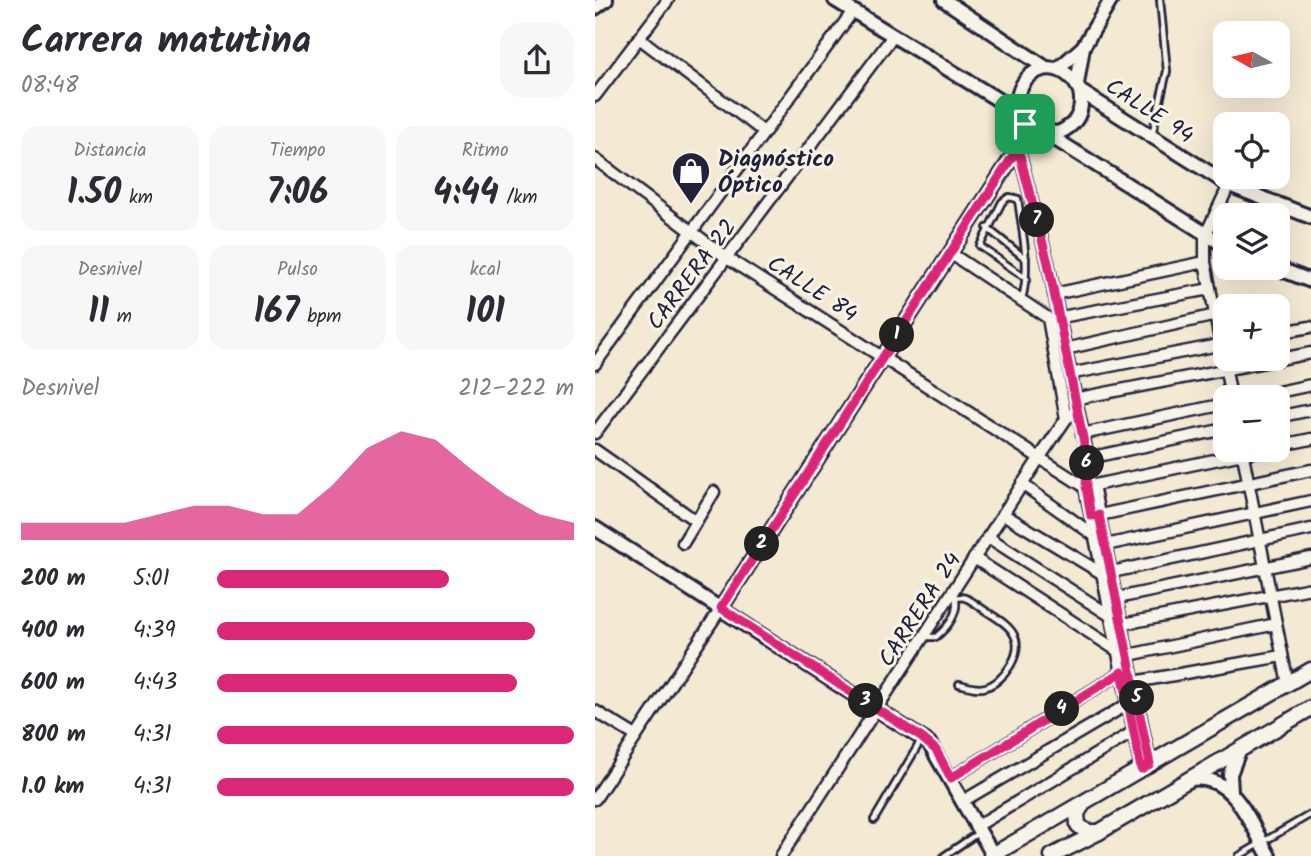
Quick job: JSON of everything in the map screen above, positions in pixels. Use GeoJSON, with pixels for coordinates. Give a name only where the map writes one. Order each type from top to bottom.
{"type":"FeatureCollection","features":[{"type":"Feature","properties":{"kind":"main road"},"geometry":{"type":"LineString","coordinates":[[992,855],[1311,670]]}},
{"type":"Feature","properties":{"kind":"main road"},"geometry":{"type":"LineString","coordinates":[[1052,856],[1099,832],[1311,708]]}},
{"type":"Feature","properties":{"kind":"main road"},"geometry":{"type":"LineString","coordinates":[[1084,803],[1077,813],[1079,825],[1087,832],[1099,832]]}},
{"type":"Feature","properties":{"kind":"street"},"geometry":{"type":"LineString","coordinates":[[595,8],[606,0]]}},
{"type":"Feature","properties":{"kind":"street"},"geometry":{"type":"LineString","coordinates":[[595,96],[668,0]]}},
{"type":"Feature","properties":{"kind":"street"},"geometry":{"type":"LineString","coordinates":[[835,0],[1213,240]]}},
{"type":"Feature","properties":{"kind":"street"},"geometry":{"type":"LineString","coordinates":[[944,0],[1079,87]]}},
{"type":"Feature","properties":{"kind":"street"},"geometry":{"type":"LineString","coordinates":[[1111,0],[1083,47],[1052,69],[1025,78],[1016,100],[1021,118],[1018,148],[1059,317],[1087,458],[1099,543],[1123,624],[1145,766]]}},
{"type":"Feature","properties":{"kind":"street","name":"CARRERA 22"},"geometry":{"type":"LineString","coordinates":[[595,364],[853,11]]}},
{"type":"Feature","properties":{"kind":"street","name":"CARRERA 22"},"geometry":{"type":"LineString","coordinates":[[595,433],[893,36]]}},
{"type":"Feature","properties":{"kind":"street"},"geometry":{"type":"LineString","coordinates":[[639,38],[764,132]]}},
{"type":"Feature","properties":{"kind":"street"},"geometry":{"type":"LineString","coordinates":[[595,799],[1018,148],[1045,134],[1067,129],[1075,121],[1082,101],[1079,87],[1083,47]]}},
{"type":"Feature","properties":{"kind":"street","name":"CALLE 94"},"geometry":{"type":"LineString","coordinates":[[1079,87],[1213,175]]}},
{"type":"Feature","properties":{"kind":"street","name":"CALLE 84"},"geometry":{"type":"LineString","coordinates":[[595,159],[727,258],[1039,457],[1089,486]]}},
{"type":"Feature","properties":{"kind":"street"},"geometry":{"type":"LineString","coordinates":[[1213,296],[1205,262],[1205,236],[1227,189]]}},
{"type":"Feature","properties":{"kind":"street","name":"CALLE 94"},"geometry":{"type":"LineString","coordinates":[[1239,189],[1311,217]]}},
{"type":"Feature","properties":{"kind":"street"},"geometry":{"type":"LineString","coordinates":[[950,253],[1045,315],[1059,317],[1210,289]]}},
{"type":"Feature","properties":{"kind":"street"},"geometry":{"type":"LineString","coordinates":[[1054,294],[1205,262]]}},
{"type":"Feature","properties":{"kind":"street"},"geometry":{"type":"LineString","coordinates":[[1290,273],[1311,281]]}},
{"type":"Feature","properties":{"kind":"street"},"geometry":{"type":"LineString","coordinates":[[1045,315],[1066,419]]}},
{"type":"Feature","properties":{"kind":"street"},"geometry":{"type":"LineString","coordinates":[[1065,349],[1213,316]]}},
{"type":"Feature","properties":{"kind":"street"},"geometry":{"type":"LineString","coordinates":[[1290,331],[1310,327]]}},
{"type":"Feature","properties":{"kind":"street"},"geometry":{"type":"LineString","coordinates":[[1069,374],[1213,346]]}},
{"type":"Feature","properties":{"kind":"street"},"geometry":{"type":"LineString","coordinates":[[1290,357],[1311,353]]}},
{"type":"Feature","properties":{"kind":"street"},"geometry":{"type":"LineString","coordinates":[[1076,405],[1222,371]]}},
{"type":"Feature","properties":{"kind":"street"},"geometry":{"type":"LineString","coordinates":[[1290,389],[1311,385]]}},
{"type":"Feature","properties":{"kind":"street","name":"CARRERA 24"},"geometry":{"type":"LineString","coordinates":[[781,856],[923,637],[954,595],[974,558],[1039,457],[1076,405]]}},
{"type":"Feature","properties":{"kind":"street"},"geometry":{"type":"LineString","coordinates":[[1082,434],[1213,407]]}},
{"type":"Feature","properties":{"kind":"street"},"geometry":{"type":"LineString","coordinates":[[1290,414],[1311,410]]}},
{"type":"Feature","properties":{"kind":"street"},"geometry":{"type":"LineString","coordinates":[[1087,458],[1213,432]]}},
{"type":"Feature","properties":{"kind":"street"},"geometry":{"type":"LineString","coordinates":[[1290,443],[1311,439]]}},
{"type":"Feature","properties":{"kind":"street"},"geometry":{"type":"LineString","coordinates":[[595,450],[697,521]]}},
{"type":"Feature","properties":{"kind":"street"},"geometry":{"type":"LineString","coordinates":[[1089,486],[1213,458]]}},
{"type":"Feature","properties":{"kind":"street"},"geometry":{"type":"LineString","coordinates":[[1244,462],[1288,684]]}},
{"type":"Feature","properties":{"kind":"street"},"geometry":{"type":"LineString","coordinates":[[1095,516],[1311,470]]}},
{"type":"Feature","properties":{"kind":"street"},"geometry":{"type":"LineString","coordinates":[[1022,484],[1099,543],[1311,501]]}},
{"type":"Feature","properties":{"kind":"street"},"geometry":{"type":"LineString","coordinates":[[683,543],[714,492]]}},
{"type":"Feature","properties":{"kind":"street"},"geometry":{"type":"LineString","coordinates":[[1003,514],[1107,573],[1311,529]]}},
{"type":"Feature","properties":{"kind":"street"},"geometry":{"type":"LineString","coordinates":[[595,528],[922,738],[936,750],[992,855]]}},
{"type":"Feature","properties":{"kind":"street"},"geometry":{"type":"LineString","coordinates":[[988,537],[1111,615]]}},
{"type":"Feature","properties":{"kind":"street"},"geometry":{"type":"LineString","coordinates":[[974,558],[1118,652]]}},
{"type":"Feature","properties":{"kind":"street"},"geometry":{"type":"LineString","coordinates":[[1117,598],[1311,558]]}},
{"type":"Feature","properties":{"kind":"street"},"geometry":{"type":"LineString","coordinates":[[1107,573],[1111,615],[1133,732],[1145,766]]}},
{"type":"Feature","properties":{"kind":"street"},"geometry":{"type":"LineString","coordinates":[[1123,624],[1311,588]]}},
{"type":"Feature","properties":{"kind":"street"},"geometry":{"type":"LineString","coordinates":[[1129,655],[1276,624]]}},
{"type":"Feature","properties":{"kind":"street"},"geometry":{"type":"LineString","coordinates":[[1134,682],[1282,656]]}},
{"type":"Feature","properties":{"kind":"street"},"geometry":{"type":"LineString","coordinates":[[951,778],[1122,672]]}},
{"type":"Feature","properties":{"kind":"street"},"geometry":{"type":"LineString","coordinates":[[963,801],[1128,704]]}},
{"type":"Feature","properties":{"kind":"street"},"geometry":{"type":"LineString","coordinates":[[595,711],[636,736]]}},
{"type":"Feature","properties":{"kind":"street"},"geometry":{"type":"LineString","coordinates":[[979,829],[1133,732]]}},
{"type":"Feature","properties":{"kind":"street"},"geometry":{"type":"LineString","coordinates":[[1239,751],[1230,774],[1231,791],[1266,850]]}},
{"type":"Feature","properties":{"kind":"street"},"geometry":{"type":"LineString","coordinates":[[1191,779],[1208,778],[1231,791]]}},
{"type":"Feature","properties":{"kind":"lane"},"geometry":{"type":"LineString","coordinates":[[1152,136],[1167,71],[1160,0]]}},
{"type":"Feature","properties":{"kind":"lane"},"geometry":{"type":"LineString","coordinates":[[1021,299],[1027,279],[1026,259],[1018,199],[1009,197],[1002,202],[980,242],[982,249],[1027,279]]}},
{"type":"Feature","properties":{"kind":"lane"},"geometry":{"type":"LineString","coordinates":[[987,228],[1026,259]]}},
{"type":"Feature","properties":{"kind":"lane"},"geometry":{"type":"LineString","coordinates":[[954,595],[967,598],[1000,621],[1014,633],[1017,644],[1016,656],[998,681],[986,687],[960,684]]}},
{"type":"Feature","properties":{"kind":"lane"},"geometry":{"type":"LineString","coordinates":[[874,820],[922,738]]}},
{"type":"Feature","properties":{"kind":"lane"},"geometry":{"type":"LineString","coordinates":[[1239,856],[1266,850],[1311,814]]}},
{"type":"Feature","properties":{"kind":"lane"},"geometry":{"type":"LineString","coordinates":[[944,856],[979,829]]}},
{"type":"Feature","properties":{"kind":"place","name":"Diagnóstico Óptico"},"geometry":{"type":"Point","coordinates":[691,205]}},
{"type":"Feature","properties":{"kind":"route"},"geometry":{"type":"LineString","coordinates":[[1025,124],[1018,148],[721,608],[929,743],[936,750],[951,778],[1122,672],[1141,769],[1150,764],[1099,515],[1091,516],[1086,487],[1087,458],[1048,263],[1018,148],[1043,134],[1025,124]]}}]}
